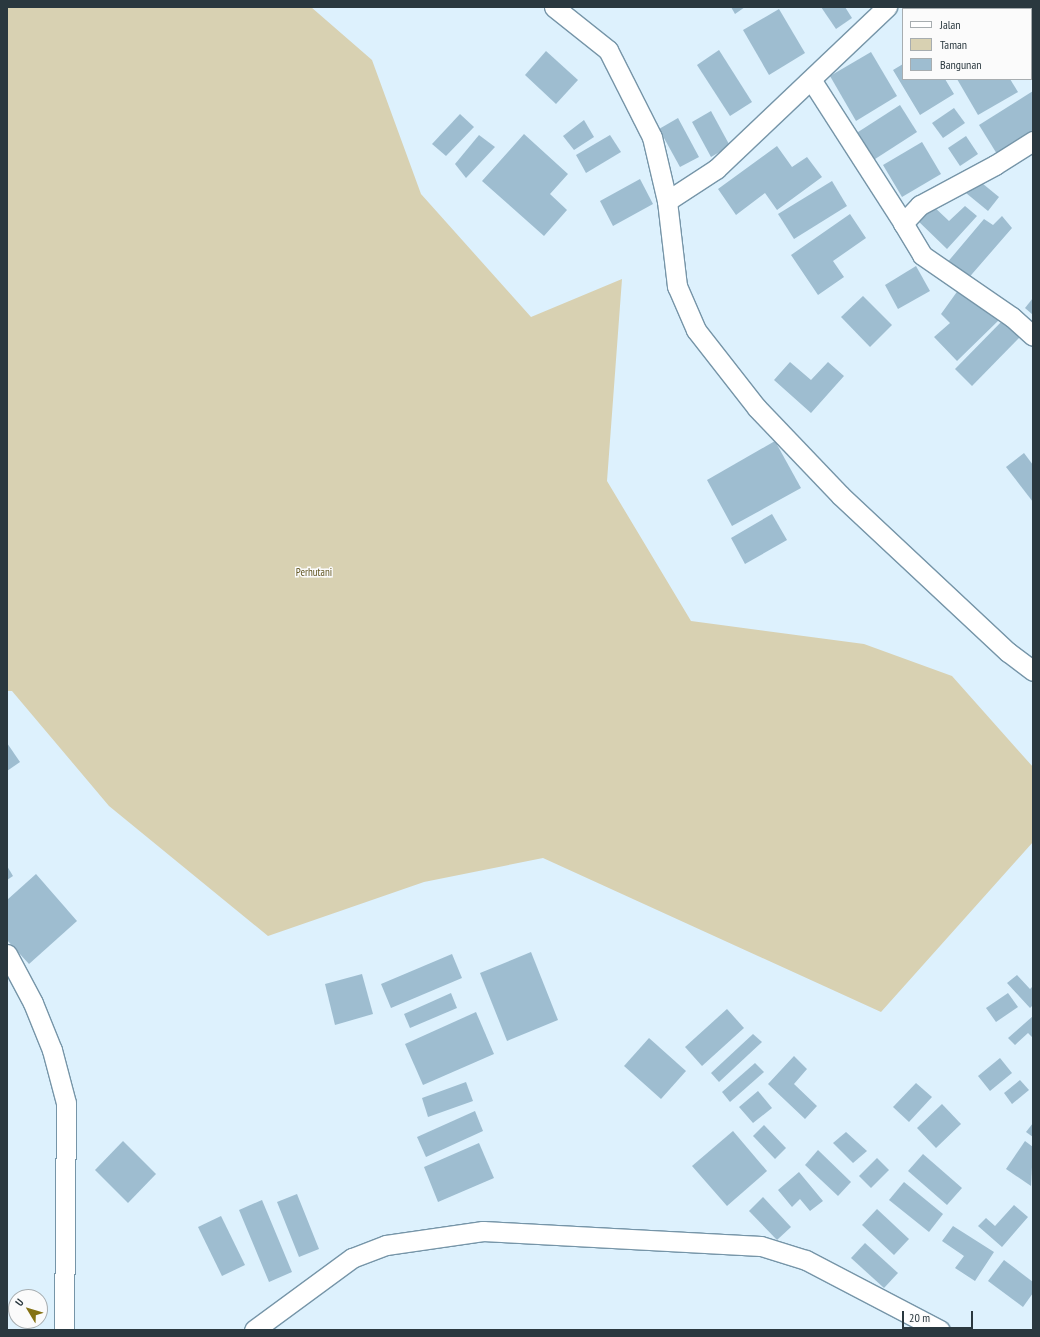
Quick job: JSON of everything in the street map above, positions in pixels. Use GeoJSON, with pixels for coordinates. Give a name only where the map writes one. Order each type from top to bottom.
{"type":"FeatureCollection","features":[{"type":"Feature","properties":{"kind":"street"},"geometry":{"type":"LineString","coordinates":[[554,7],[608,50],[652,137],[667,201],[677,286],[696,330],[757,408],[840,495],[1008,652],[1033,671]]}},
{"type":"Feature","properties":{"kind":"street"},"geometry":{"type":"LineString","coordinates":[[667,201],[716,169],[812,81],[846,44],[887,7]]}},
{"type":"Feature","properties":{"kind":"street"},"geometry":{"type":"LineString","coordinates":[[812,81],[903,222],[922,255],[1012,317],[1033,336]]}},
{"type":"Feature","properties":{"kind":"street"},"geometry":{"type":"LineString","coordinates":[[903,222],[920,205],[995,165],[1033,141]]}},
{"type":"Feature","properties":{"kind":"street"},"geometry":{"type":"LineString","coordinates":[[7,954],[33,1003],[52,1050],[66,1103],[64,1330]]}},
{"type":"Feature","properties":{"kind":"street"},"geometry":{"type":"LineString","coordinates":[[254,1330],[352,1258],[386,1245],[483,1231],[761,1246],[806,1260],[940,1330]]}},
{"type":"Feature","properties":{"kind":"green space","name":"Perhutani"},"geometry":{"type":"Polygon","coordinates":[[[7,7],[311,7],[372,60],[421,194],[531,317],[622,279],[607,481],[691,621],[864,644],[952,676],[1033,767],[1033,842],[881,1012],[543,858],[424,882],[268,936],[109,806],[12,691],[7,691],[7,7]]]}},
{"type":"Feature","properties":{"kind":"building"},"geometry":{"type":"Polygon","coordinates":[[[731,7],[745,7],[735,14],[731,7]]]}},
{"type":"Feature","properties":{"kind":"building"},"geometry":{"type":"Polygon","coordinates":[[[821,7],[845,7],[852,18],[836,29],[821,7]]]}},
{"type":"Feature","properties":{"kind":"building"},"geometry":{"type":"Polygon","coordinates":[[[956,7],[956,8],[928,8],[956,7]]]}},
{"type":"Feature","properties":{"kind":"building"},"geometry":{"type":"Polygon","coordinates":[[[1019,7],[1033,7],[1033,25],[1032,8],[1019,7]]]}},
{"type":"Feature","properties":{"kind":"building"},"geometry":{"type":"Polygon","coordinates":[[[779,9],[805,53],[769,75],[743,30],[779,9]]]}},
{"type":"Feature","properties":{"kind":"building"},"geometry":{"type":"Polygon","coordinates":[[[719,50],[752,102],[730,116],[697,65],[719,50]]]}},
{"type":"Feature","properties":{"kind":"building"},"geometry":{"type":"Polygon","coordinates":[[[546,51],[578,80],[556,104],[525,75],[546,51]]]}},
{"type":"Feature","properties":{"kind":"building"},"geometry":{"type":"Polygon","coordinates":[[[871,52],[897,96],[856,121],[830,76],[871,52]]]}},
{"type":"Feature","properties":{"kind":"building"},"geometry":{"type":"Polygon","coordinates":[[[902,65],[902,80],[946,80],[954,94],[920,115],[893,70],[902,65]]]}},
{"type":"Feature","properties":{"kind":"building"},"geometry":{"type":"Polygon","coordinates":[[[958,80],[1011,80],[1018,92],[978,115],[958,80]]]}},
{"type":"Feature","properties":{"kind":"building"},"geometry":{"type":"Polygon","coordinates":[[[1033,91],[1033,131],[997,154],[979,125],[1033,91]]]}},
{"type":"Feature","properties":{"kind":"building"},"geometry":{"type":"Polygon","coordinates":[[[900,105],[917,132],[872,161],[855,134],[900,105]]]}},
{"type":"Feature","properties":{"kind":"building"},"geometry":{"type":"Polygon","coordinates":[[[954,108],[965,123],[943,138],[932,123],[954,108]]]}},
{"type":"Feature","properties":{"kind":"building"},"geometry":{"type":"Polygon","coordinates":[[[711,111],[730,146],[711,157],[692,122],[711,111]]]}},
{"type":"Feature","properties":{"kind":"building"},"geometry":{"type":"Polygon","coordinates":[[[460,114],[474,127],[446,156],[432,144],[460,114]]]}},
{"type":"Feature","properties":{"kind":"building"},"geometry":{"type":"Polygon","coordinates":[[[678,118],[699,157],[680,167],[659,129],[678,118]]]}},
{"type":"Feature","properties":{"kind":"building"},"geometry":{"type":"Polygon","coordinates":[[[584,120],[594,137],[574,150],[563,136],[584,120]]]}},
{"type":"Feature","properties":{"kind":"building"},"geometry":{"type":"Polygon","coordinates":[[[524,134],[568,174],[550,194],[567,210],[544,236],[482,181],[524,134]]]}},
{"type":"Feature","properties":{"kind":"building"},"geometry":{"type":"Polygon","coordinates":[[[479,135],[495,147],[466,178],[455,164],[479,135]]]}},
{"type":"Feature","properties":{"kind":"building"},"geometry":{"type":"Polygon","coordinates":[[[610,135],[621,152],[586,173],[576,155],[610,135]]]}},
{"type":"Feature","properties":{"kind":"building"},"geometry":{"type":"Polygon","coordinates":[[[966,136],[978,154],[960,166],[948,148],[966,136]]]}},
{"type":"Feature","properties":{"kind":"building"},"geometry":{"type":"Polygon","coordinates":[[[922,142],[941,174],[902,197],[883,165],[922,142]]]}},
{"type":"Feature","properties":{"kind":"building"},"geometry":{"type":"Polygon","coordinates":[[[777,146],[792,167],[807,157],[822,177],[777,210],[765,193],[736,215],[718,189],[777,146]]]}},
{"type":"Feature","properties":{"kind":"building"},"geometry":{"type":"Polygon","coordinates":[[[640,179],[653,204],[613,226],[600,201],[640,179]]]}},
{"type":"Feature","properties":{"kind":"building"},"geometry":{"type":"Polygon","coordinates":[[[977,179],[999,197],[988,211],[966,193],[977,179]]]}},
{"type":"Feature","properties":{"kind":"building"},"geometry":{"type":"Polygon","coordinates":[[[832,181],[847,206],[794,239],[778,214],[832,181]]]}},
{"type":"Feature","properties":{"kind":"building"},"geometry":{"type":"Polygon","coordinates":[[[931,204],[949,221],[965,206],[977,216],[947,249],[915,218],[931,204]]]}},
{"type":"Feature","properties":{"kind":"building"},"geometry":{"type":"Polygon","coordinates":[[[850,214],[866,238],[833,261],[844,277],[818,295],[791,255],[850,214]]]}},
{"type":"Feature","properties":{"kind":"building"},"geometry":{"type":"Polygon","coordinates":[[[1002,216],[1012,228],[966,281],[946,264],[984,219],[993,225],[1002,216]]]}},
{"type":"Feature","properties":{"kind":"building"},"geometry":{"type":"Polygon","coordinates":[[[916,266],[930,291],[898,309],[885,285],[916,266]]]}},
{"type":"Feature","properties":{"kind":"building"},"geometry":{"type":"Polygon","coordinates":[[[959,289],[1000,319],[957,361],[934,337],[950,323],[941,314],[959,289]]]}},
{"type":"Feature","properties":{"kind":"building"},"geometry":{"type":"Polygon","coordinates":[[[863,296],[892,325],[870,347],[841,317],[863,296]]]}},
{"type":"Feature","properties":{"kind":"building"},"geometry":{"type":"Polygon","coordinates":[[[1033,298],[1033,315],[1025,308],[1033,298]]]}},
{"type":"Feature","properties":{"kind":"building"},"geometry":{"type":"Polygon","coordinates":[[[1005,318],[1022,335],[972,386],[955,369],[1005,318]]]}},
{"type":"Feature","properties":{"kind":"building"},"geometry":{"type":"Polygon","coordinates":[[[790,362],[811,380],[828,362],[844,376],[811,413],[774,380],[790,362]]]}},
{"type":"Feature","properties":{"kind":"building"},"geometry":{"type":"Polygon","coordinates":[[[775,441],[801,488],[732,526],[707,480],[775,441]]]}},
{"type":"Feature","properties":{"kind":"building"},"geometry":{"type":"Polygon","coordinates":[[[1024,453],[1033,465],[1033,502],[1006,467],[1024,453]]]}},
{"type":"Feature","properties":{"kind":"building"},"geometry":{"type":"Polygon","coordinates":[[[772,514],[787,540],[745,564],[731,538],[772,514]]]}},
{"type":"Feature","properties":{"kind":"building"},"geometry":{"type":"Polygon","coordinates":[[[7,743],[20,762],[7,771],[7,743]]]}},
{"type":"Feature","properties":{"kind":"building"},"geometry":{"type":"Polygon","coordinates":[[[7,866],[13,876],[7,880],[7,866]]]}},
{"type":"Feature","properties":{"kind":"building"},"geometry":{"type":"Polygon","coordinates":[[[36,874],[77,921],[29,964],[7,940],[7,900],[36,874]]]}},
{"type":"Feature","properties":{"kind":"building"},"geometry":{"type":"Polygon","coordinates":[[[531,952],[558,1020],[507,1041],[480,973],[531,952]]]}},
{"type":"Feature","properties":{"kind":"building"},"geometry":{"type":"Polygon","coordinates":[[[452,954],[462,978],[391,1008],[381,984],[452,954]]]}},
{"type":"Feature","properties":{"kind":"building"},"geometry":{"type":"Polygon","coordinates":[[[362,974],[373,1014],[335,1025],[325,984],[362,974]]]}},
{"type":"Feature","properties":{"kind":"building"},"geometry":{"type":"Polygon","coordinates":[[[1017,975],[1030,989],[1033,986],[1033,1005],[1030,1008],[1007,983],[1017,975]]]}},
{"type":"Feature","properties":{"kind":"building"},"geometry":{"type":"Polygon","coordinates":[[[451,993],[457,1008],[410,1028],[404,1014],[451,993]]]}},
{"type":"Feature","properties":{"kind":"building"},"geometry":{"type":"Polygon","coordinates":[[[1008,993],[1018,1007],[996,1022],[986,1008],[1008,993]]]}},
{"type":"Feature","properties":{"kind":"building"},"geometry":{"type":"Polygon","coordinates":[[[727,1009],[744,1028],[702,1066],[685,1047],[727,1009]]]}},
{"type":"Feature","properties":{"kind":"building"},"geometry":{"type":"Polygon","coordinates":[[[476,1012],[494,1054],[423,1085],[405,1044],[476,1012]]]}},
{"type":"Feature","properties":{"kind":"building"},"geometry":{"type":"Polygon","coordinates":[[[1033,1016],[1033,1038],[1028,1033],[1015,1045],[1008,1038],[1033,1016]]]}},
{"type":"Feature","properties":{"kind":"building"},"geometry":{"type":"Polygon","coordinates":[[[753,1034],[762,1042],[719,1082],[711,1073],[753,1034]]]}},
{"type":"Feature","properties":{"kind":"building"},"geometry":{"type":"Polygon","coordinates":[[[649,1038],[686,1071],[661,1099],[624,1066],[649,1038]]]}},
{"type":"Feature","properties":{"kind":"building"},"geometry":{"type":"Polygon","coordinates":[[[794,1056],[807,1069],[794,1084],[817,1106],[805,1119],[768,1084],[794,1056]]]}},
{"type":"Feature","properties":{"kind":"building"},"geometry":{"type":"Polygon","coordinates":[[[1000,1058],[1012,1073],[990,1091],[978,1076],[1000,1058]]]}},
{"type":"Feature","properties":{"kind":"building"},"geometry":{"type":"Polygon","coordinates":[[[755,1063],[764,1072],[730,1102],[722,1092],[755,1063]]]}},
{"type":"Feature","properties":{"kind":"building"},"geometry":{"type":"Polygon","coordinates":[[[1020,1080],[1029,1090],[1012,1104],[1004,1093],[1020,1080]]]}},
{"type":"Feature","properties":{"kind":"building"},"geometry":{"type":"Polygon","coordinates":[[[466,1082],[473,1101],[428,1117],[422,1098],[466,1082]]]}},
{"type":"Feature","properties":{"kind":"building"},"geometry":{"type":"Polygon","coordinates":[[[916,1083],[932,1097],[909,1122],[893,1107],[916,1083]]]}},
{"type":"Feature","properties":{"kind":"building"},"geometry":{"type":"Polygon","coordinates":[[[758,1091],[772,1108],[753,1123],[739,1107],[758,1091]]]}},
{"type":"Feature","properties":{"kind":"building"},"geometry":{"type":"Polygon","coordinates":[[[942,1104],[961,1124],[936,1148],[917,1128],[942,1104]]]}},
{"type":"Feature","properties":{"kind":"building"},"geometry":{"type":"Polygon","coordinates":[[[475,1111],[483,1131],[426,1157],[417,1137],[475,1111]]]}},
{"type":"Feature","properties":{"kind":"building"},"geometry":{"type":"Polygon","coordinates":[[[1033,1123],[1033,1137],[1026,1132],[1033,1123]]]}},
{"type":"Feature","properties":{"kind":"building"},"geometry":{"type":"Polygon","coordinates":[[[764,1125],[786,1148],[775,1159],[753,1136],[764,1125]]]}},
{"type":"Feature","properties":{"kind":"building"},"geometry":{"type":"Polygon","coordinates":[[[733,1131],[767,1171],[727,1206],[692,1166],[733,1131]]]}},
{"type":"Feature","properties":{"kind":"building"},"geometry":{"type":"Polygon","coordinates":[[[846,1132],[867,1151],[853,1163],[833,1143],[846,1132]]]}},
{"type":"Feature","properties":{"kind":"building"},"geometry":{"type":"Polygon","coordinates":[[[123,1141],[156,1174],[128,1203],[95,1170],[123,1141]]]}},
{"type":"Feature","properties":{"kind":"building"},"geometry":{"type":"Polygon","coordinates":[[[1025,1141],[1033,1147],[1031,1186],[1006,1169],[1025,1141]]]}},
{"type":"Feature","properties":{"kind":"building"},"geometry":{"type":"Polygon","coordinates":[[[479,1143],[494,1178],[438,1202],[424,1167],[479,1143]]]}},
{"type":"Feature","properties":{"kind":"building"},"geometry":{"type":"Polygon","coordinates":[[[818,1150],[851,1182],[838,1196],[805,1165],[818,1150]]]}},
{"type":"Feature","properties":{"kind":"building"},"geometry":{"type":"Polygon","coordinates":[[[923,1154],[962,1188],[947,1205],[908,1171],[923,1154]]]}},
{"type":"Feature","properties":{"kind":"building"},"geometry":{"type":"Polygon","coordinates":[[[877,1158],[889,1170],[871,1188],[859,1176],[877,1158]]]}},
{"type":"Feature","properties":{"kind":"building"},"geometry":{"type":"Polygon","coordinates":[[[799,1172],[823,1201],[810,1211],[800,1199],[792,1207],[778,1190],[799,1172]]]}},
{"type":"Feature","properties":{"kind":"building"},"geometry":{"type":"Polygon","coordinates":[[[904,1182],[943,1214],[929,1232],[889,1200],[904,1182]]]}},
{"type":"Feature","properties":{"kind":"building"},"geometry":{"type":"Polygon","coordinates":[[[297,1194],[319,1249],[299,1257],[277,1202],[297,1194]]]}},
{"type":"Feature","properties":{"kind":"building"},"geometry":{"type":"Polygon","coordinates":[[[763,1197],[791,1227],[777,1240],[749,1211],[763,1197]]]}},
{"type":"Feature","properties":{"kind":"building"},"geometry":{"type":"Polygon","coordinates":[[[262,1200],[292,1272],[269,1282],[239,1210],[262,1200]]]}},
{"type":"Feature","properties":{"kind":"building"},"geometry":{"type":"Polygon","coordinates":[[[1014,1205],[1028,1217],[1002,1247],[978,1226],[986,1218],[995,1226],[1014,1205]]]}},
{"type":"Feature","properties":{"kind":"building"},"geometry":{"type":"Polygon","coordinates":[[[877,1209],[909,1239],[894,1255],[862,1225],[877,1209]]]}},
{"type":"Feature","properties":{"kind":"building"},"geometry":{"type":"Polygon","coordinates":[[[221,1216],[245,1265],[222,1276],[198,1227],[221,1216]]]}},
{"type":"Feature","properties":{"kind":"building"},"geometry":{"type":"Polygon","coordinates":[[[953,1226],[994,1252],[975,1281],[955,1268],[964,1256],[942,1241],[953,1226]]]}},
{"type":"Feature","properties":{"kind":"building"},"geometry":{"type":"Polygon","coordinates":[[[865,1243],[898,1273],[884,1288],[851,1258],[865,1243]]]}},
{"type":"Feature","properties":{"kind":"building"},"geometry":{"type":"Polygon","coordinates":[[[1004,1260],[1033,1282],[1033,1293],[1023,1307],[988,1281],[1004,1260]]]}}]}
